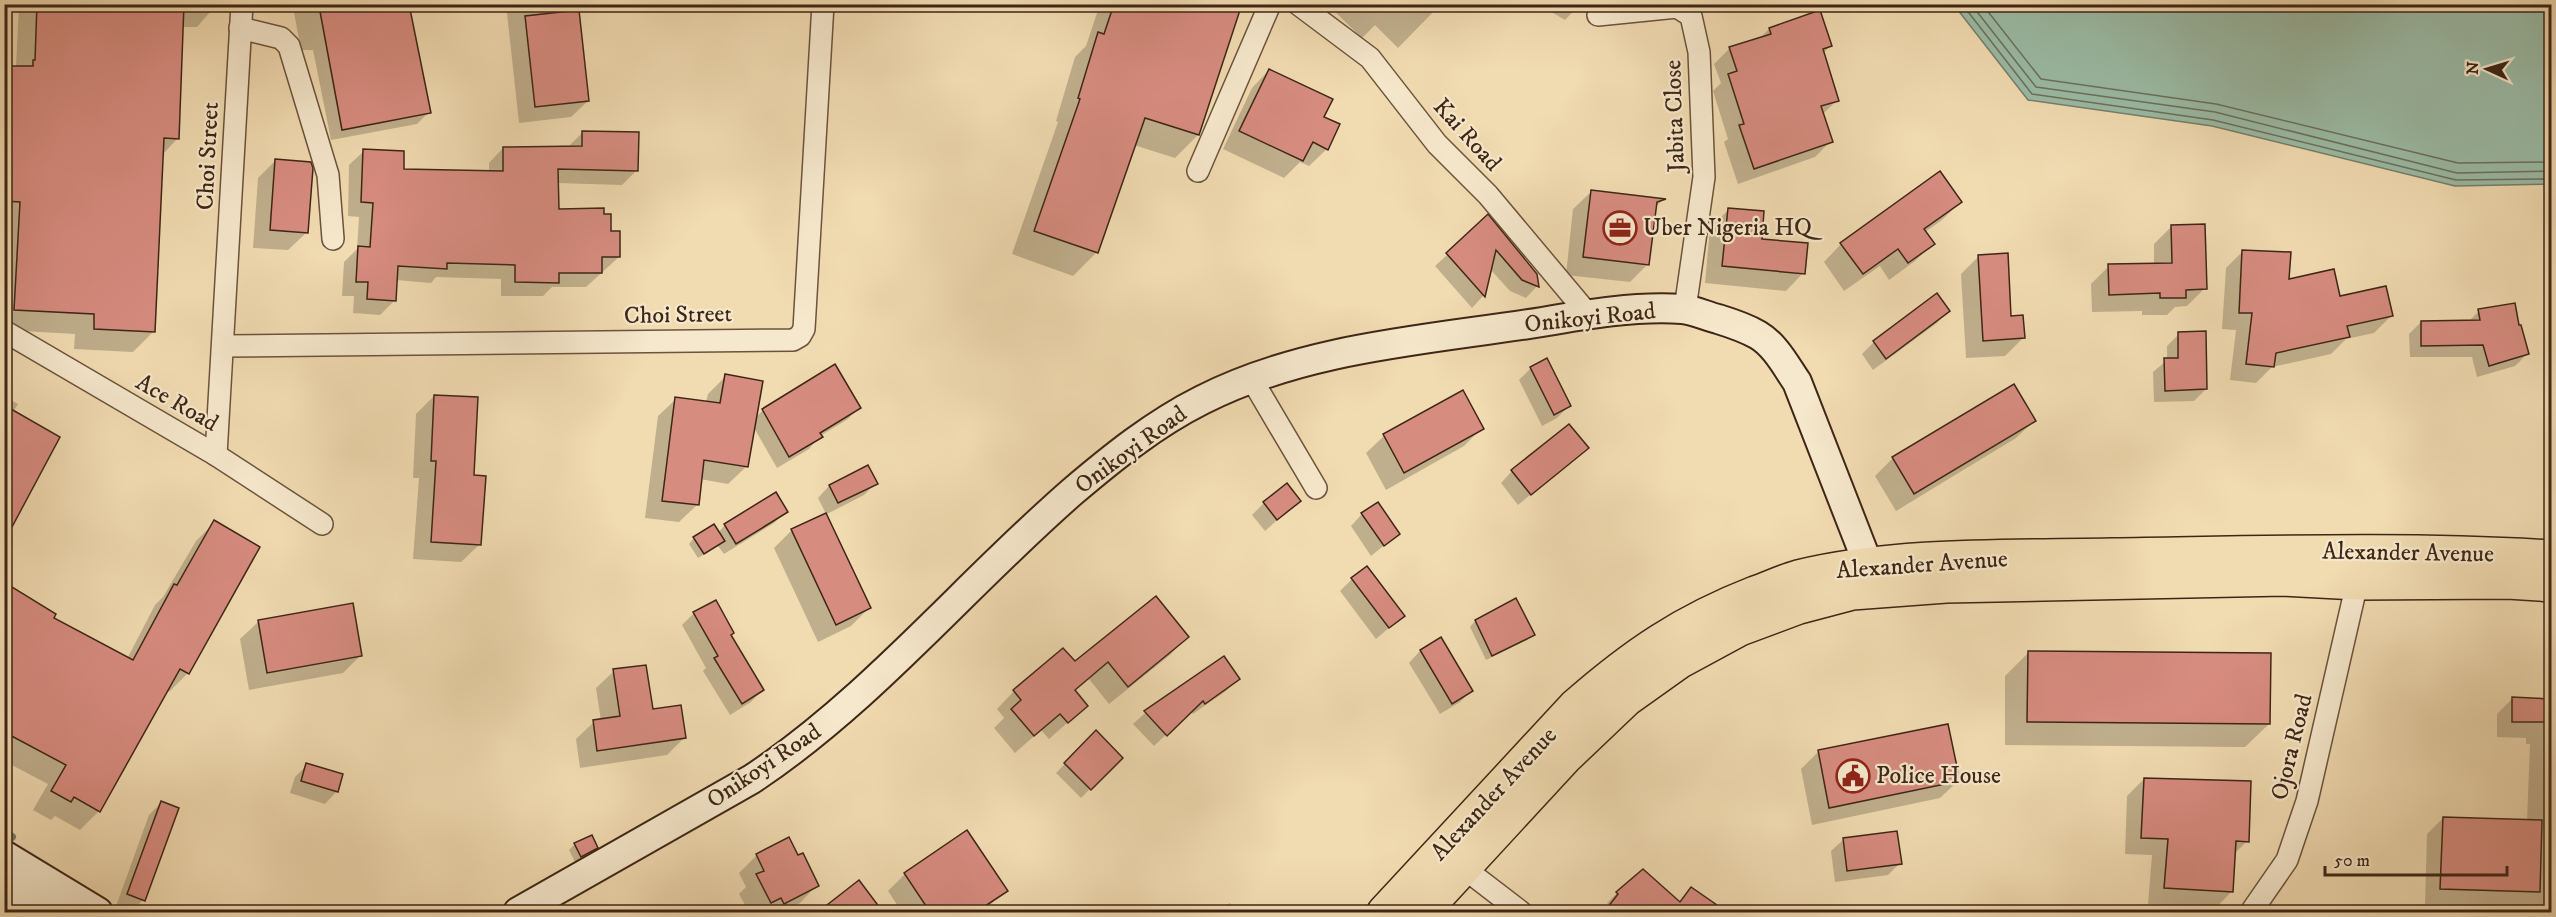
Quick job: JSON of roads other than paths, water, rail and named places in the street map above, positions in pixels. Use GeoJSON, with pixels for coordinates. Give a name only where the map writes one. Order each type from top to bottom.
{"type":"FeatureCollection","features":[{"type":"Feature","properties":{"kind":"main road","name":"Alexander Avenue"},"geometry":{"type":"LineString","coordinates":[[1384,912],[1575,706],[1609,676],[1649,647],[1711,611],[1796,578],[1868,564],[2074,556],[2335,552],[2552,557]]}},
{"type":"Feature","properties":{"kind":"main road","name":"Alexander Avenue"},"geometry":{"type":"LineString","coordinates":[[1423,912],[1565,758],[1627,699],[1680,662],[1730,635],[1799,607],[1852,593],[1946,586],[2284,579],[2357,583],[2508,582],[2552,585]]}},
{"type":"Feature","properties":{"kind":"street","name":"Choi Street"},"geometry":{"type":"LineString","coordinates":[[216,455],[242,4]]}},
{"type":"Feature","properties":{"kind":"street","name":"Choi Street"},"geometry":{"type":"LineString","coordinates":[[222,346],[793,340],[804,330],[824,4]]}},
{"type":"Feature","properties":{"kind":"street"},"geometry":{"type":"LineString","coordinates":[[1198,171],[1270,4]]}},
{"type":"Feature","properties":{"kind":"street","name":"Kai Road"},"geometry":{"type":"LineString","coordinates":[[1298,4],[1370,58],[1437,144],[1488,195],[1587,313]]}},
{"type":"Feature","properties":{"kind":"street","name":"Jabita Close"},"geometry":{"type":"LineString","coordinates":[[1598,15],[1677,7],[1691,16],[1699,52],[1704,177],[1685,309]]}},
{"type":"Feature","properties":{"kind":"street"},"geometry":{"type":"LineString","coordinates":[[240,28],[281,38],[289,46],[328,175],[333,239]]}},
{"type":"Feature","properties":{"kind":"street","name":"Onikoyi Road"},"geometry":{"type":"LineString","coordinates":[[518,912],[752,779],[786,757],[829,723],[1036,523],[1145,433],[1201,400],[1251,378],[1302,363],[1409,340],[1587,313],[1685,309],[1731,323],[1759,336],[1779,355],[1797,382],[1868,564]]}},
{"type":"Feature","properties":{"kind":"street","name":"Ace Road"},"geometry":{"type":"LineString","coordinates":[[4,331],[216,455],[321,524]]}},
{"type":"Feature","properties":{"kind":"street"},"geometry":{"type":"LineString","coordinates":[[1251,378],[1316,488]]}},
{"type":"Feature","properties":{"kind":"street","name":"Ojora Road"},"geometry":{"type":"LineString","coordinates":[[2251,912],[2287,860],[2307,801],[2357,583]]}},
{"type":"Feature","properties":{"kind":"street"},"geometry":{"type":"LineString","coordinates":[[4,855],[98,912]]}},
{"type":"Feature","properties":{"kind":"street"},"geometry":{"type":"LineString","coordinates":[[1465,869],[1521,912]]}},
{"type":"Feature","properties":{"kind":"street"},"geometry":{"type":"LineString","coordinates":[[4,887],[47,912]]}},
{"type":"Feature","properties":{"kind":"water"},"geometry":{"type":"Polygon","coordinates":[[[1954,5],[2551,5],[2551,184],[2455,186],[2212,126],[2028,100],[1954,5]]]}},
{"type":"Feature","properties":{"kind":"waterway"},"geometry":{"type":"LineString","coordinates":[[4,832],[12,837]]}},
{"type":"Feature","properties":{"kind":"place","name":"Uber Nigeria HQ"},"geometry":{"type":"Point","coordinates":[1620,228]}},
{"type":"Feature","properties":{"kind":"place","name":"Police House"},"geometry":{"type":"Point","coordinates":[1853,776]}}]}
